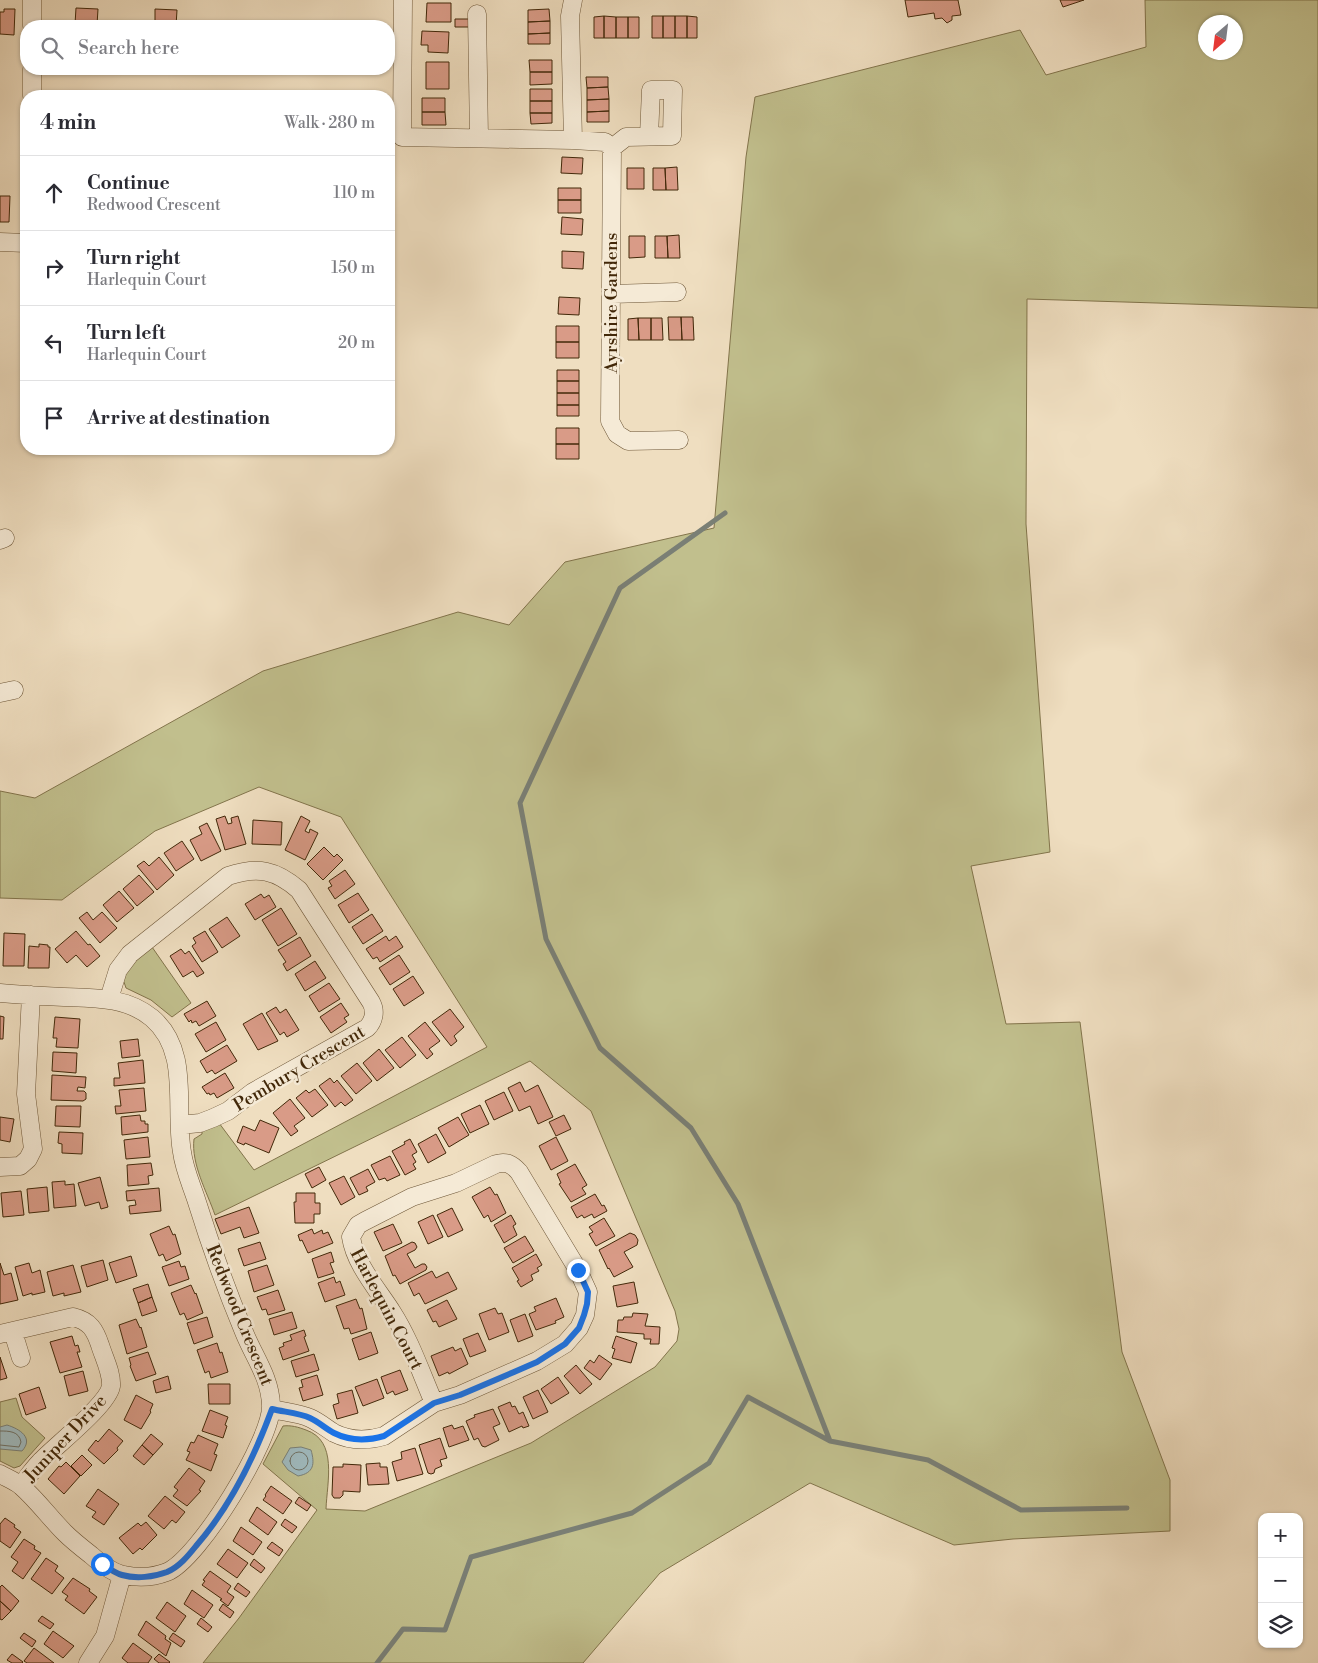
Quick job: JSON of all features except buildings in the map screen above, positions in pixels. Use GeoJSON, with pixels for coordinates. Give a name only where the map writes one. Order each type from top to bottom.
{"type":"FeatureCollection","features":[{"type":"Feature","properties":{"kind":"street"},"geometry":{"type":"LineString","coordinates":[[32,0],[32,20]]}},
{"type":"Feature","properties":{"kind":"street"},"geometry":{"type":"LineString","coordinates":[[403,0],[402,137],[573,140],[605,142],[612,148],[626,137],[649,136]]}},
{"type":"Feature","properties":{"kind":"street"},"geometry":{"type":"LineString","coordinates":[[568,5],[573,140]]}},
{"type":"Feature","properties":{"kind":"street"},"geometry":{"type":"LineString","coordinates":[[477,14],[479,138]]}},
{"type":"Feature","properties":{"kind":"street"},"geometry":{"type":"LineString","coordinates":[[32,75],[32,90]]}},
{"type":"Feature","properties":{"kind":"street","name":"Ayrshire Gardens"},"geometry":{"type":"LineString","coordinates":[[612,148],[610,421],[617,434],[628,441],[679,440]]}},
{"type":"Feature","properties":{"kind":"street"},"geometry":{"type":"LineString","coordinates":[[0,242],[20,243]]}},
{"type":"Feature","properties":{"kind":"street"},"geometry":{"type":"LineString","coordinates":[[611,294],[677,292]]}},
{"type":"Feature","properties":{"kind":"street","name":"Pembury Crescent"},"geometry":{"type":"LineString","coordinates":[[109,999],[118,970],[130,954],[228,876],[244,871],[261,870],[287,879],[299,890],[371,1002],[374,1017],[367,1028],[253,1092],[214,1118],[200,1123],[180,1125]]}},
{"type":"Feature","properties":{"kind":"street","name":"Redwood Crescent"},"geometry":{"type":"LineString","coordinates":[[0,993],[109,999],[140,1009],[152,1018],[172,1043],[176,1059],[182,1153],[200,1214],[226,1289],[271,1391],[272,1409],[262,1436],[237,1486],[217,1519],[187,1557],[168,1572],[146,1577],[122,1575],[102,1564],[66,1534],[20,1486],[0,1474]]}},
{"type":"Feature","properties":{"kind":"street"},"geometry":{"type":"LineString","coordinates":[[0,1167],[20,1166],[28,1159],[33,1149],[26,1094],[31,995]]}},
{"type":"Feature","properties":{"kind":"street","name":"Harlequin Court"},"geometry":{"type":"LineString","coordinates":[[272,1409],[311,1418],[336,1434],[350,1439],[365,1440],[384,1436],[434,1403],[460,1395],[505,1376],[554,1352],[572,1338],[584,1315],[588,1292],[584,1281],[519,1172],[514,1166],[503,1162],[456,1183],[412,1197],[358,1225],[351,1238],[354,1250],[374,1288],[392,1311],[407,1340],[434,1403]]}},
{"type":"Feature","properties":{"kind":"street","name":"Juniper Drive"},"geometry":{"type":"LineString","coordinates":[[20,1486],[39,1463],[98,1407],[109,1392],[111,1380],[95,1330],[90,1324],[73,1317],[7,1333],[21,1358]]}},
{"type":"Feature","properties":{"kind":"street"},"geometry":{"type":"LineString","coordinates":[[88,1663],[105,1636],[122,1575]]}},
{"type":"Feature","properties":{"kind":"shaded area"},"geometry":{"type":"Polygon","coordinates":[[[1145,0],[1318,0],[1318,308],[1027,299],[1026,524],[1050,852],[971,866],[1006,1024],[1080,1022],[1122,1352],[1170,1480],[1170,1531],[1013,1539],[954,1545],[810,1483],[660,1573],[583,1663],[203,1663],[239,1618],[317,1510],[263,1464],[283,1426],[294,1426],[306,1430],[316,1435],[323,1443],[327,1453],[329,1475],[326,1509],[365,1511],[531,1443],[655,1367],[677,1341],[679,1329],[675,1311],[591,1111],[530,1061],[215,1215],[200,1178],[195,1158],[194,1139],[202,1134],[202,1129],[219,1123],[254,1170],[487,1047],[341,817],[259,787],[155,831],[62,900],[0,898],[0,791],[35,798],[263,671],[458,612],[509,625],[565,562],[714,528],[746,157],[755,97],[1020,30],[1046,75],[1146,47],[1145,0]]]}},
{"type":"Feature","properties":{"kind":"shaded area"},"geometry":{"type":"Polygon","coordinates":[[[152,947],[191,1003],[172,1017],[151,1000],[126,988],[124,982],[120,983],[128,966],[152,947]]]}},
{"type":"Feature","properties":{"kind":"shaded area"},"geometry":{"type":"Polygon","coordinates":[[[16,1398],[22,1417],[45,1438],[20,1466],[14,1468],[0,1461],[0,1402],[16,1398]]]}},
{"type":"Feature","properties":{"kind":"water"},"geometry":{"type":"Polygon","coordinates":[[[7,1425],[17,1429],[26,1438],[27,1442],[22,1451],[0,1449],[0,1427],[7,1425]]]}},
{"type":"Feature","properties":{"kind":"water"},"geometry":{"type":"Polygon","coordinates":[[[301,1447],[311,1450],[313,1464],[307,1473],[298,1476],[288,1470],[282,1462],[290,1448],[301,1447]]]}},
{"type":"Feature","properties":{"kind":"waterway"},"geometry":{"type":"LineString","coordinates":[[377,1663],[403,1629],[445,1630],[471,1557],[632,1513],[709,1463],[748,1397],[830,1441],[738,1204],[691,1128],[600,1048],[546,939],[520,803],[620,588],[725,513]]}},
{"type":"Feature","properties":{"kind":"waterway"},"geometry":{"type":"LineString","coordinates":[[830,1441],[928,1460],[1021,1510],[1127,1508]]}},
{"type":"Feature","properties":{"kind":"route"},"geometry":{"type":"LineString","coordinates":[[102,1564],[122,1575],[146,1577],[168,1572],[187,1557],[202,1540],[229,1500],[245,1472],[272,1409],[311,1418],[336,1434],[350,1439],[375,1439],[384,1436],[434,1403],[460,1395],[537,1362],[554,1352],[572,1338],[579,1328],[584,1315],[588,1292],[578,1270]]}}]}
